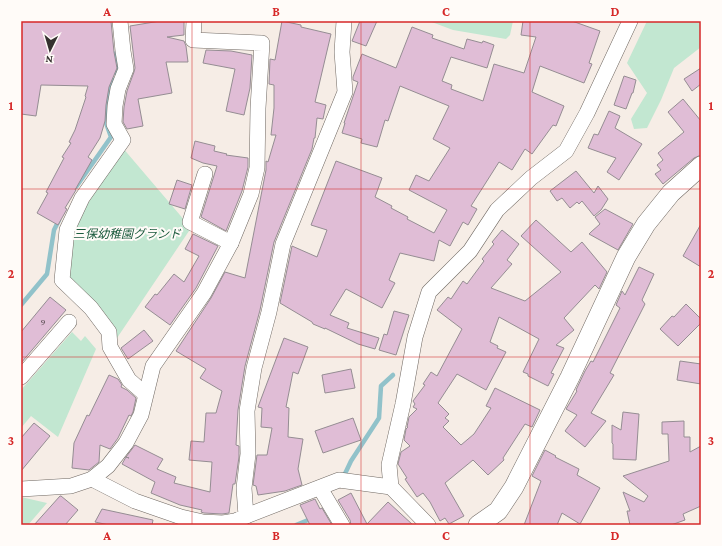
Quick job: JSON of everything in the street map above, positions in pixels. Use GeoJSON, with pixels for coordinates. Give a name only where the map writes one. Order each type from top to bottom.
{"type":"FeatureCollection","features":[{"type":"Feature","properties":{"kind":"street"},"geometry":{"type":"LineString","coordinates":[[120,21],[126,69],[118,89],[114,124],[123,140],[82,198],[67,230],[62,280],[91,308],[109,332],[110,347],[129,380],[145,394]]}},
{"type":"Feature","properties":{"kind":"street"},"geometry":{"type":"LineString","coordinates":[[21,489],[71,486],[92,479],[108,466],[126,443],[141,415],[153,366],[204,293],[231,243],[251,194],[257,168],[258,108],[262,43],[193,40],[194,21]]}},
{"type":"Feature","properties":{"kind":"street"},"geometry":{"type":"LineString","coordinates":[[239,521],[248,454],[247,411],[254,368],[269,312],[283,244],[345,92],[342,52],[344,21]]}},
{"type":"Feature","properties":{"kind":"street"},"geometry":{"type":"LineString","coordinates":[[391,487],[389,465],[403,404],[415,337],[429,292],[470,251],[497,210],[531,178],[566,151],[587,113],[630,21]]}},
{"type":"Feature","properties":{"kind":"street"},"geometry":{"type":"LineString","coordinates":[[478,525],[498,511],[514,487],[570,377],[626,257],[649,220],[671,193],[701,166]]}},
{"type":"Feature","properties":{"kind":"street"},"geometry":{"type":"LineString","coordinates":[[205,174],[190,222],[231,243]]}},
{"type":"Feature","properties":{"kind":"street"},"geometry":{"type":"LineString","coordinates":[[21,377],[69,322]]}},
{"type":"Feature","properties":{"kind":"street"},"geometry":{"type":"LineString","coordinates":[[92,479],[135,500],[181,517],[203,522],[223,523],[239,521],[339,480],[391,487],[428,525]]}},
{"type":"Feature","properties":{"kind":"street"},"geometry":{"type":"LineString","coordinates":[[320,488],[342,525]]}},
{"type":"Feature","properties":{"kind":"green space"},"geometry":{"type":"Polygon","coordinates":[[[429,21],[513,21],[510,35],[506,39],[453,30],[429,21]]]}},
{"type":"Feature","properties":{"kind":"green space"},"geometry":{"type":"Polygon","coordinates":[[[647,21],[701,21],[701,47],[674,68],[661,100],[647,128],[634,129],[631,119],[647,93],[627,63],[647,21]]]}},
{"type":"Feature","properties":{"kind":"green space","name":"三保幼稚園グランド"},"geometry":{"type":"Polygon","coordinates":[[[122,147],[191,228],[117,338],[99,308],[67,277],[72,230],[122,147]]]}},
{"type":"Feature","properties":{"kind":"green space"},"geometry":{"type":"Polygon","coordinates":[[[72,332],[81,341],[85,336],[96,349],[58,437],[31,416],[21,428],[21,390],[72,332]]]}},
{"type":"Feature","properties":{"kind":"green space"},"geometry":{"type":"Polygon","coordinates":[[[21,497],[47,503],[28,525],[21,525],[21,497]]]}},
{"type":"Feature","properties":{"kind":"building"},"geometry":{"type":"Polygon","coordinates":[[[21,21],[111,21],[117,68],[109,87],[105,121],[100,138],[88,157],[92,160],[65,208],[67,209],[58,225],[37,213],[64,158],[62,157],[71,143],[69,142],[75,130],[88,86],[41,85],[36,116],[21,114],[21,21]]]}},
{"type":"Feature","properties":{"kind":"building"},"geometry":{"type":"Polygon","coordinates":[[[160,21],[184,21],[184,35],[167,37],[184,41],[188,62],[166,62],[172,93],[138,99],[143,126],[127,129],[123,122],[124,107],[127,91],[135,68],[130,26],[160,21]]]}},
{"type":"Feature","properties":{"kind":"building"},"geometry":{"type":"Polygon","coordinates":[[[282,21],[331,34],[315,102],[326,105],[323,119],[317,118],[315,138],[312,149],[274,242],[260,310],[245,366],[238,410],[236,445],[239,446],[239,457],[229,513],[204,513],[201,512],[202,510],[180,505],[151,493],[155,482],[122,464],[135,445],[163,459],[157,469],[176,477],[174,483],[210,492],[212,462],[189,460],[191,441],[204,442],[206,413],[216,413],[222,391],[200,378],[206,369],[176,351],[211,298],[225,272],[245,278],[266,170],[266,161],[268,162],[276,135],[271,135],[274,108],[274,85],[269,84],[270,59],[275,60],[282,21]]]}},
{"type":"Feature","properties":{"kind":"building"},"geometry":{"type":"Polygon","coordinates":[[[360,21],[377,21],[366,46],[352,41],[360,21]]]}},
{"type":"Feature","properties":{"kind":"building"},"geometry":{"type":"Polygon","coordinates":[[[523,21],[572,21],[600,31],[589,63],[592,64],[584,83],[540,66],[532,92],[564,106],[556,126],[553,125],[532,154],[525,149],[512,170],[499,162],[471,206],[477,209],[468,225],[463,222],[450,246],[439,240],[434,261],[400,253],[389,280],[395,283],[382,308],[346,289],[330,315],[349,323],[347,328],[379,338],[375,349],[358,344],[325,328],[313,324],[280,303],[292,246],[317,257],[327,230],[311,225],[336,161],[382,178],[375,197],[408,217],[407,219],[434,233],[447,210],[409,190],[416,175],[429,181],[450,148],[433,139],[449,106],[400,86],[388,121],[385,120],[377,147],[361,143],[362,139],[342,133],[358,82],[353,80],[353,77],[362,54],[396,68],[412,27],[433,35],[432,38],[464,49],[467,39],[482,43],[483,41],[494,45],[487,68],[451,57],[442,81],[452,85],[451,89],[483,101],[494,64],[524,73],[536,37],[521,35],[523,21]]]}},
{"type":"Feature","properties":{"kind":"building"},"geometry":{"type":"Polygon","coordinates":[[[206,50],[231,51],[252,55],[250,88],[244,115],[226,111],[235,69],[203,63],[206,50]]]}},
{"type":"Feature","properties":{"kind":"building"},"geometry":{"type":"Polygon","coordinates":[[[701,68],[701,84],[692,91],[684,79],[701,68]]]}},
{"type":"Feature","properties":{"kind":"building"},"geometry":{"type":"Polygon","coordinates":[[[624,76],[636,80],[633,93],[626,109],[614,105],[624,76]]]}},
{"type":"Feature","properties":{"kind":"building"},"geometry":{"type":"Polygon","coordinates":[[[683,99],[701,121],[701,155],[694,158],[663,184],[655,174],[661,170],[657,165],[663,160],[658,153],[684,132],[668,112],[683,99]]]}},
{"type":"Feature","properties":{"kind":"building"},"geometry":{"type":"Polygon","coordinates":[[[609,111],[620,116],[615,128],[642,144],[619,180],[607,172],[616,158],[588,148],[594,134],[598,135],[609,111]]]}},
{"type":"Feature","properties":{"kind":"building"},"geometry":{"type":"Polygon","coordinates":[[[195,141],[215,146],[214,151],[227,154],[226,155],[248,158],[248,167],[242,191],[226,231],[201,217],[217,166],[203,163],[191,158],[195,141]]]}},
{"type":"Feature","properties":{"kind":"building"},"geometry":{"type":"Polygon","coordinates":[[[576,171],[594,193],[598,186],[608,199],[601,210],[594,216],[582,201],[579,204],[577,202],[570,208],[562,198],[557,201],[550,191],[576,171]]]}},
{"type":"Feature","properties":{"kind":"building"},"geometry":{"type":"Polygon","coordinates":[[[177,180],[192,185],[185,209],[169,204],[177,180]]]}},
{"type":"Feature","properties":{"kind":"building"},"geometry":{"type":"Polygon","coordinates":[[[605,209],[633,224],[618,250],[589,234],[600,224],[595,217],[605,209]]]}},
{"type":"Feature","properties":{"kind":"building"},"geometry":{"type":"Polygon","coordinates":[[[536,220],[571,252],[582,242],[607,272],[599,289],[595,285],[564,318],[574,330],[556,345],[564,348],[551,373],[554,374],[548,386],[523,372],[539,339],[499,317],[490,342],[498,346],[497,348],[506,352],[486,390],[457,374],[438,403],[449,414],[445,418],[449,421],[443,427],[461,445],[474,434],[491,408],[486,406],[495,388],[540,410],[532,427],[525,424],[503,458],[504,460],[488,475],[473,460],[445,483],[464,516],[449,524],[445,518],[440,521],[430,502],[423,493],[417,497],[405,479],[407,478],[398,464],[401,452],[410,446],[404,440],[409,417],[417,409],[413,407],[415,404],[413,401],[425,385],[423,384],[431,372],[437,376],[462,329],[437,310],[448,297],[451,299],[463,281],[467,284],[484,261],[482,259],[494,244],[492,242],[502,230],[519,244],[507,260],[512,264],[491,288],[525,301],[561,272],[521,236],[536,220]]]}},
{"type":"Feature","properties":{"kind":"building"},"geometry":{"type":"Polygon","coordinates":[[[701,224],[701,267],[683,256],[701,224]]]}},
{"type":"Feature","properties":{"kind":"building"},"geometry":{"type":"Polygon","coordinates":[[[193,234],[218,246],[196,288],[170,325],[145,307],[174,274],[184,282],[199,256],[185,249],[193,234]]]}},
{"type":"Feature","properties":{"kind":"building"},"geometry":{"type":"Polygon","coordinates":[[[639,267],[654,274],[642,300],[645,304],[610,373],[614,375],[591,413],[606,421],[585,447],[565,431],[577,415],[566,409],[577,391],[576,390],[585,371],[591,361],[593,362],[620,308],[616,305],[622,291],[625,295],[639,267]]]}},
{"type":"Feature","properties":{"kind":"building"},"geometry":{"type":"Polygon","coordinates":[[[50,297],[66,310],[21,363],[21,332],[50,297]]]}},
{"type":"Feature","properties":{"kind":"building"},"geometry":{"type":"Polygon","coordinates":[[[686,304],[701,319],[701,323],[678,346],[660,329],[686,304]]]}},
{"type":"Feature","properties":{"kind":"building"},"geometry":{"type":"Polygon","coordinates":[[[394,311],[409,315],[396,355],[379,350],[384,334],[387,335],[394,311]]]}},
{"type":"Feature","properties":{"kind":"building"},"geometry":{"type":"Polygon","coordinates":[[[144,330],[153,341],[128,359],[121,348],[144,330]]]}},
{"type":"Feature","properties":{"kind":"building"},"geometry":{"type":"Polygon","coordinates":[[[284,338],[308,347],[298,374],[293,372],[286,407],[289,408],[288,437],[303,439],[298,469],[302,485],[285,491],[258,495],[256,486],[253,485],[257,455],[267,455],[272,428],[261,427],[262,408],[258,407],[284,338]]]}},
{"type":"Feature","properties":{"kind":"building"},"geometry":{"type":"Polygon","coordinates":[[[680,361],[701,364],[701,384],[677,380],[680,361]]]}},
{"type":"Feature","properties":{"kind":"building"},"geometry":{"type":"Polygon","coordinates":[[[351,369],[355,388],[325,393],[322,375],[351,369]]]}},
{"type":"Feature","properties":{"kind":"building"},"geometry":{"type":"Polygon","coordinates":[[[109,375],[118,379],[122,385],[121,387],[136,398],[133,412],[131,416],[129,415],[118,438],[110,449],[100,445],[99,462],[89,470],[72,468],[74,443],[87,415],[89,416],[109,375]]]}},
{"type":"Feature","properties":{"kind":"building"},"geometry":{"type":"Polygon","coordinates":[[[623,412],[639,414],[636,460],[613,459],[612,425],[621,430],[623,412]]]}},
{"type":"Feature","properties":{"kind":"building"},"geometry":{"type":"Polygon","coordinates":[[[353,418],[361,440],[323,453],[315,431],[353,418]]]}},
{"type":"Feature","properties":{"kind":"building"},"geometry":{"type":"Polygon","coordinates":[[[684,421],[684,437],[690,437],[690,452],[701,446],[701,506],[683,514],[685,520],[671,525],[630,525],[627,511],[630,511],[623,492],[644,502],[648,496],[623,476],[669,461],[668,434],[662,434],[662,422],[684,421]]]}},
{"type":"Feature","properties":{"kind":"building"},"geometry":{"type":"Polygon","coordinates":[[[34,423],[50,436],[21,471],[21,438],[34,423]]]}},
{"type":"Feature","properties":{"kind":"building"},"geometry":{"type":"Polygon","coordinates":[[[545,450],[556,456],[555,457],[579,469],[577,475],[600,488],[580,524],[562,513],[557,525],[524,525],[541,481],[532,476],[545,450]]]}},
{"type":"Feature","properties":{"kind":"building"},"geometry":{"type":"Polygon","coordinates":[[[351,493],[367,524],[388,502],[413,525],[351,525],[350,520],[338,500],[351,493]]]}},
{"type":"Feature","properties":{"kind":"building"},"geometry":{"type":"Polygon","coordinates":[[[60,496],[78,510],[65,525],[34,525],[60,496]]]}},
{"type":"Feature","properties":{"kind":"building"},"geometry":{"type":"Polygon","coordinates":[[[315,499],[320,509],[322,508],[332,525],[310,525],[300,505],[315,499]]]}},
{"type":"Feature","properties":{"kind":"building"},"geometry":{"type":"Polygon","coordinates":[[[102,509],[153,520],[152,525],[109,525],[95,522],[102,509]]]}},
{"type":"Feature","properties":{"kind":"waterway"},"geometry":{"type":"LineString","coordinates":[[115,73],[117,66],[116,53]]}},
{"type":"Feature","properties":{"kind":"waterway"},"geometry":{"type":"LineString","coordinates":[[76,187],[111,137],[105,120],[108,90],[112,79]]}},
{"type":"Feature","properties":{"kind":"waterway"},"geometry":{"type":"LineString","coordinates":[[21,305],[47,274],[54,230],[59,220]]}},
{"type":"Feature","properties":{"kind":"waterway"},"geometry":{"type":"LineString","coordinates":[[343,478],[351,461],[379,418],[381,386],[393,375]]}},
{"type":"Feature","properties":{"kind":"waterway"},"geometry":{"type":"LineString","coordinates":[[296,525],[313,518]]}}]}
